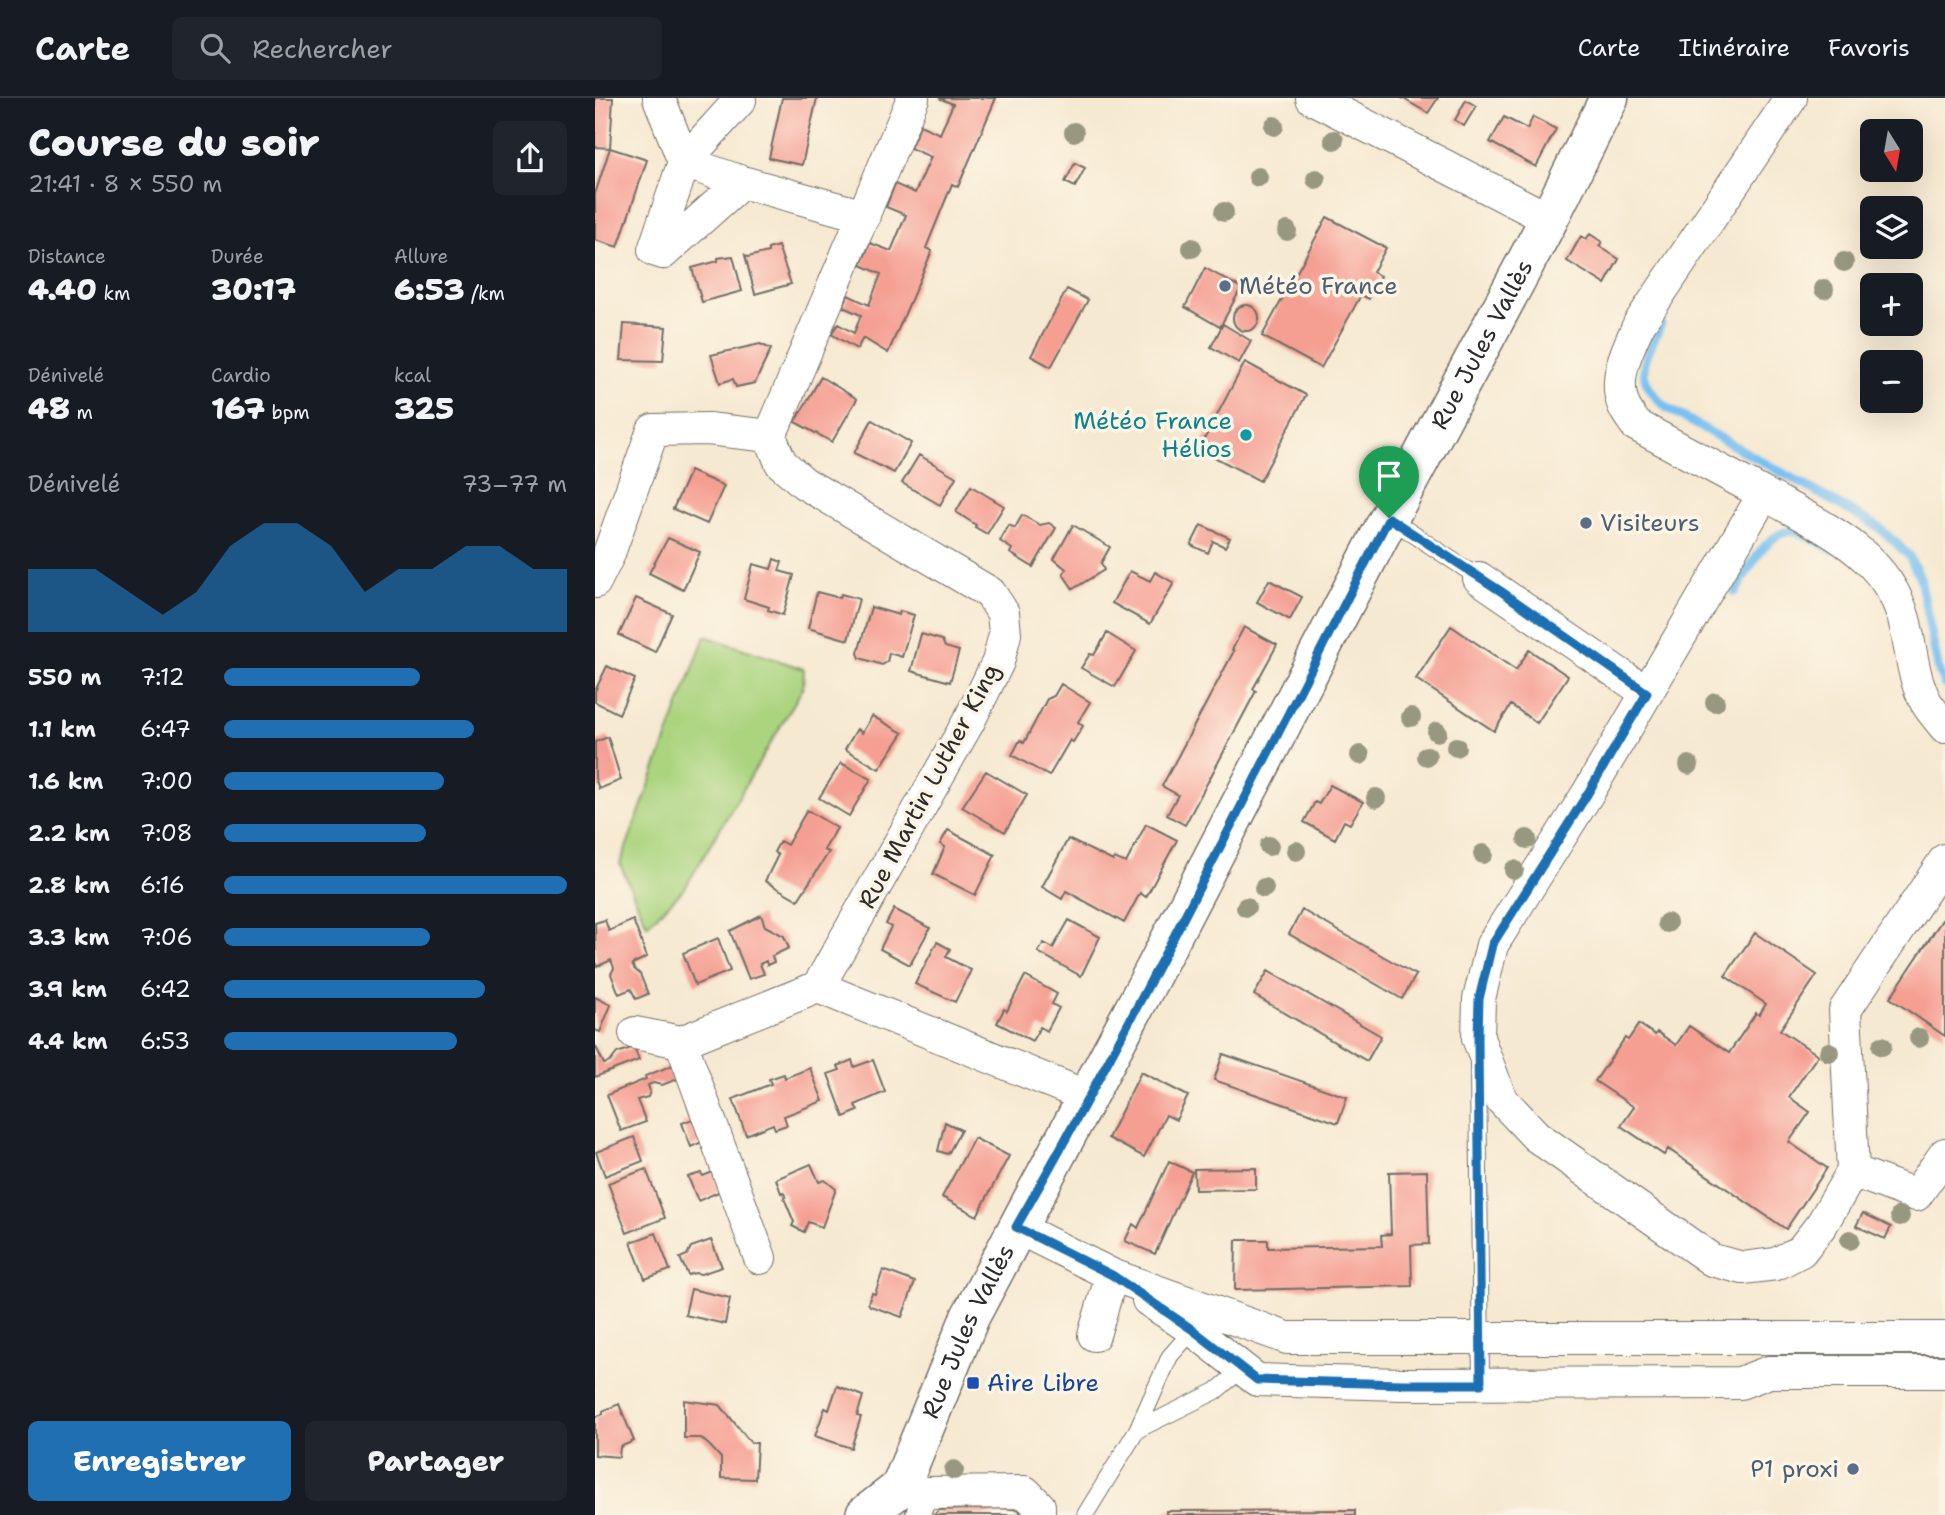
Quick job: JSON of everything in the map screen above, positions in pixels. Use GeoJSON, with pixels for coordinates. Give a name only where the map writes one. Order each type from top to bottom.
{"type":"FeatureCollection","features":[{"type":"Feature","properties":{"kind":"street"},"geometry":{"type":"LineString","coordinates":[[659,98],[684,162],[742,182],[864,216]]}},
{"type":"Feature","properties":{"kind":"street"},"geometry":{"type":"LineString","coordinates":[[739,98],[684,162],[655,250],[663,253],[742,182]]}},
{"type":"Feature","properties":{"kind":"street"},"geometry":{"type":"LineString","coordinates":[[595,582],[608,556],[653,430],[708,429],[770,436],[913,98]]}},
{"type":"Feature","properties":{"kind":"street"},"geometry":{"type":"LineString","coordinates":[[1312,98],[1549,219]]}},
{"type":"Feature","properties":{"kind":"street","name":"Rue Jules Vallès"},"geometry":{"type":"LineString","coordinates":[[914,1499],[970,1317],[1549,219],[1609,98]]}},
{"type":"Feature","properties":{"kind":"street"},"geometry":{"type":"LineString","coordinates":[[1791,98],[1639,324],[1624,356],[1620,383],[1623,406],[1636,425],[1851,544],[1882,572],[1904,616],[1913,662],[1925,701],[1945,727]]}},
{"type":"Feature","properties":{"kind":"street","name":"Rue Martin Luther King"},"geometry":{"type":"LineString","coordinates":[[770,436],[781,463],[804,483],[990,593],[1003,612],[1005,634],[998,662],[969,721],[818,987]]}},
{"type":"Feature","properties":{"kind":"street"},"geometry":{"type":"LineString","coordinates":[[1765,494],[1588,793],[1492,945],[1479,999],[1478,1038],[1501,1099],[1536,1136],[1712,1260],[1743,1268],[1776,1264],[1801,1251],[1822,1224],[1853,1171],[1845,1010],[1945,860]]}},
{"type":"Feature","properties":{"kind":"street"},"geometry":{"type":"LineString","coordinates":[[1479,578],[1647,693]]}},
{"type":"Feature","properties":{"kind":"street"},"geometry":{"type":"LineString","coordinates":[[635,1033],[681,1042],[818,987],[1087,1099]]}},
{"type":"Feature","properties":{"kind":"street"},"geometry":{"type":"LineString","coordinates":[[681,1042],[760,1258]]}},
{"type":"Feature","properties":{"kind":"street"},"geometry":{"type":"LineString","coordinates":[[1853,1171],[1916,1195],[1945,1154]]}},
{"type":"Feature","properties":{"kind":"street"},"geometry":{"type":"LineString","coordinates":[[1016,1227],[1112,1275],[1287,1338],[1945,1338]]}},
{"type":"Feature","properties":{"kind":"street"},"geometry":{"type":"LineString","coordinates":[[1112,1275],[1193,1330],[1257,1380],[1403,1384],[1740,1383],[1769,1372],[1945,1373]]}},
{"type":"Feature","properties":{"kind":"street"},"geometry":{"type":"LineString","coordinates":[[1094,1335],[1112,1275]]}},
{"type":"Feature","properties":{"kind":"street"},"geometry":{"type":"LineString","coordinates":[[1234,1362],[1246,1323]]}},
{"type":"Feature","properties":{"kind":"street"},"geometry":{"type":"LineString","coordinates":[[865,1515],[914,1499],[1034,1492]]}},
{"type":"Feature","properties":{"kind":"lane"},"geometry":{"type":"LineString","coordinates":[[1389,518],[1479,578]]}},
{"type":"Feature","properties":{"kind":"lane"},"geometry":{"type":"LineString","coordinates":[[1478,1038],[1481,1384]]}},
{"type":"Feature","properties":{"kind":"lane"},"geometry":{"type":"LineString","coordinates":[[1086,1515],[1137,1430],[1170,1356],[1193,1330]]}},
{"type":"Feature","properties":{"kind":"lane"},"geometry":{"type":"LineString","coordinates":[[1137,1430],[1216,1391],[1234,1362]]}},
{"type":"Feature","properties":{"kind":"green space"},"geometry":{"type":"Polygon","coordinates":[[[705,636],[804,669],[803,688],[685,888],[647,925],[620,864],[705,636]]]}},
{"type":"Feature","properties":{"kind":"building"},"geometry":{"type":"Polygon","coordinates":[[[595,98],[613,98],[610,148],[595,147],[595,98]]]}},
{"type":"Feature","properties":{"kind":"building"},"geometry":{"type":"Polygon","coordinates":[[[782,98],[817,98],[802,165],[769,158],[782,98]]]}},
{"type":"Feature","properties":{"kind":"building"},"geometry":{"type":"Polygon","coordinates":[[[939,98],[996,98],[958,187],[952,184],[926,248],[932,251],[888,353],[863,338],[857,349],[831,334],[838,324],[854,333],[861,315],[843,307],[848,295],[869,305],[881,274],[861,265],[870,243],[891,251],[906,215],[886,207],[895,184],[915,193],[931,157],[910,148],[920,125],[940,134],[953,104],[939,98]]]}},
{"type":"Feature","properties":{"kind":"building"},"geometry":{"type":"Polygon","coordinates":[[[1402,98],[1438,98],[1428,113],[1402,98]]]}},
{"type":"Feature","properties":{"kind":"building"},"geometry":{"type":"Polygon","coordinates":[[[1466,100],[1476,106],[1464,126],[1455,120],[1466,100]]]}},
{"type":"Feature","properties":{"kind":"building"},"geometry":{"type":"Polygon","coordinates":[[[1504,117],[1527,129],[1533,117],[1556,129],[1536,167],[1490,142],[1504,117]]]}},
{"type":"Feature","properties":{"kind":"building"},"geometry":{"type":"Polygon","coordinates":[[[610,148],[647,160],[618,247],[595,240],[595,194],[610,148]]]}},
{"type":"Feature","properties":{"kind":"building"},"geometry":{"type":"Polygon","coordinates":[[[1075,163],[1085,168],[1075,187],[1065,182],[1075,163]]]}},
{"type":"Feature","properties":{"kind":"building"},"geometry":{"type":"Polygon","coordinates":[[[1327,217],[1386,248],[1373,272],[1380,276],[1369,299],[1361,295],[1321,368],[1262,336],[1327,217]]]}},
{"type":"Feature","properties":{"kind":"building"},"geometry":{"type":"Polygon","coordinates":[[[1590,234],[1602,242],[1599,246],[1619,259],[1605,284],[1567,261],[1581,236],[1586,239],[1590,234]]]}},
{"type":"Feature","properties":{"kind":"building"},"geometry":{"type":"Polygon","coordinates":[[[778,246],[791,284],[755,294],[745,255],[748,257],[768,252],[768,249],[778,246]]]}},
{"type":"Feature","properties":{"kind":"building"},"geometry":{"type":"Polygon","coordinates":[[[733,256],[742,291],[702,302],[692,268],[718,261],[718,258],[733,256]]]}},
{"type":"Feature","properties":{"kind":"building"},"geometry":{"type":"Polygon","coordinates":[[[1205,268],[1241,288],[1220,327],[1185,307],[1205,268]]]}},
{"type":"Feature","properties":{"kind":"building"},"geometry":{"type":"Polygon","coordinates":[[[1067,289],[1088,300],[1051,367],[1031,356],[1067,289]]]}},
{"type":"Feature","properties":{"kind":"building"},"geometry":{"type":"Polygon","coordinates":[[[1246,305],[1255,309],[1259,318],[1255,327],[1246,331],[1237,327],[1233,318],[1237,309],[1246,305]]]}},
{"type":"Feature","properties":{"kind":"building"},"geometry":{"type":"Polygon","coordinates":[[[624,324],[666,327],[663,361],[621,360],[624,324]]]}},
{"type":"Feature","properties":{"kind":"building"},"geometry":{"type":"Polygon","coordinates":[[[1223,324],[1251,341],[1239,363],[1211,347],[1223,324]]]}},
{"type":"Feature","properties":{"kind":"building"},"geometry":{"type":"Polygon","coordinates":[[[760,344],[771,349],[755,383],[736,387],[733,379],[720,383],[711,355],[760,344]]]}},
{"type":"Feature","properties":{"kind":"building","name":"Météo France Hélios"},"geometry":{"type":"Polygon","coordinates":[[[1245,362],[1306,395],[1260,481],[1199,449],[1245,362]]]}},
{"type":"Feature","properties":{"kind":"building"},"geometry":{"type":"Polygon","coordinates":[[[821,377],[857,399],[832,442],[795,422],[821,377]]]}},
{"type":"Feature","properties":{"kind":"building"},"geometry":{"type":"Polygon","coordinates":[[[872,420],[911,443],[894,473],[854,453],[872,420]]]}},
{"type":"Feature","properties":{"kind":"building"},"geometry":{"type":"Polygon","coordinates":[[[919,455],[956,477],[940,505],[902,483],[919,455]]]}},
{"type":"Feature","properties":{"kind":"building"},"geometry":{"type":"Polygon","coordinates":[[[690,471],[724,486],[707,524],[673,509],[690,471]]]}},
{"type":"Feature","properties":{"kind":"building"},"geometry":{"type":"Polygon","coordinates":[[[971,486],[1004,506],[987,534],[956,512],[971,486]]]}},
{"type":"Feature","properties":{"kind":"building"},"geometry":{"type":"Polygon","coordinates":[[[1022,515],[1040,525],[1049,523],[1056,528],[1033,567],[1010,553],[1012,549],[1000,541],[1009,525],[1015,528],[1022,515]]]}},
{"type":"Feature","properties":{"kind":"building"},"geometry":{"type":"Polygon","coordinates":[[[1073,525],[1110,547],[1101,563],[1104,570],[1073,589],[1063,574],[1066,569],[1054,559],[1073,525]]]}},
{"type":"Feature","properties":{"kind":"building"},"geometry":{"type":"Polygon","coordinates":[[[1201,525],[1230,538],[1225,547],[1213,541],[1208,553],[1191,545],[1201,525]]]}},
{"type":"Feature","properties":{"kind":"building"},"geometry":{"type":"Polygon","coordinates":[[[668,538],[700,552],[683,590],[649,573],[668,538]]]}},
{"type":"Feature","properties":{"kind":"building"},"geometry":{"type":"Polygon","coordinates":[[[774,559],[782,562],[779,571],[794,575],[783,615],[744,599],[753,564],[771,569],[774,559]]]}},
{"type":"Feature","properties":{"kind":"building"},"geometry":{"type":"Polygon","coordinates":[[[1130,571],[1150,581],[1155,572],[1174,583],[1150,624],[1112,603],[1130,571]]]}},
{"type":"Feature","properties":{"kind":"building"},"geometry":{"type":"Polygon","coordinates":[[[1269,580],[1302,597],[1290,620],[1257,602],[1269,580]]]}},
{"type":"Feature","properties":{"kind":"building"},"geometry":{"type":"Polygon","coordinates":[[[817,592],[840,598],[841,594],[859,599],[848,640],[808,628],[817,592]]]}},
{"type":"Feature","properties":{"kind":"building"},"geometry":{"type":"Polygon","coordinates":[[[636,598],[672,614],[655,652],[619,635],[636,598]]]}},
{"type":"Feature","properties":{"kind":"building"},"geometry":{"type":"Polygon","coordinates":[[[871,607],[899,615],[900,611],[914,615],[902,657],[889,653],[887,662],[882,665],[860,658],[858,653],[871,607]]]}},
{"type":"Feature","properties":{"kind":"building"},"geometry":{"type":"Polygon","coordinates":[[[1451,626],[1516,670],[1529,650],[1568,676],[1537,723],[1511,705],[1494,731],[1416,679],[1451,626]]]}},
{"type":"Feature","properties":{"kind":"building"},"geometry":{"type":"Polygon","coordinates":[[[1244,627],[1277,645],[1253,689],[1256,691],[1185,825],[1167,815],[1178,795],[1162,786],[1234,651],[1232,650],[1244,627]]]}},
{"type":"Feature","properties":{"kind":"building"},"geometry":{"type":"Polygon","coordinates":[[[1107,633],[1136,651],[1115,687],[1081,668],[1090,654],[1094,655],[1107,633]]]}},
{"type":"Feature","properties":{"kind":"building"},"geometry":{"type":"Polygon","coordinates":[[[921,634],[942,640],[945,647],[959,651],[950,682],[911,671],[921,634]]]}},
{"type":"Feature","properties":{"kind":"building"},"geometry":{"type":"Polygon","coordinates":[[[607,666],[635,679],[619,714],[595,702],[595,691],[607,666]]]}},
{"type":"Feature","properties":{"kind":"building"},"geometry":{"type":"Polygon","coordinates":[[[1061,684],[1090,702],[1078,722],[1083,726],[1073,742],[1070,740],[1049,776],[1012,755],[1020,740],[1024,743],[1047,699],[1054,696],[1061,684]]]}},
{"type":"Feature","properties":{"kind":"building"},"geometry":{"type":"Polygon","coordinates":[[[872,716],[903,733],[879,769],[845,749],[857,729],[862,733],[872,716]]]}},
{"type":"Feature","properties":{"kind":"building"},"geometry":{"type":"Polygon","coordinates":[[[608,737],[621,780],[599,789],[595,778],[595,742],[608,737]]]}},
{"type":"Feature","properties":{"kind":"building"},"geometry":{"type":"Polygon","coordinates":[[[841,763],[871,779],[849,816],[819,798],[841,763]]]}},
{"type":"Feature","properties":{"kind":"building"},"geometry":{"type":"Polygon","coordinates":[[[986,771],[1027,795],[1005,832],[962,807],[986,771]]]}},
{"type":"Feature","properties":{"kind":"building"},"geometry":{"type":"Polygon","coordinates":[[[1330,785],[1363,802],[1350,824],[1344,821],[1335,839],[1304,822],[1315,802],[1319,804],[1330,785]]]}},
{"type":"Feature","properties":{"kind":"building"},"geometry":{"type":"Polygon","coordinates":[[[807,810],[837,828],[824,850],[829,852],[798,900],[765,881],[778,855],[774,852],[780,841],[787,845],[807,810]]]}},
{"type":"Feature","properties":{"kind":"building"},"geometry":{"type":"Polygon","coordinates":[[[1146,824],[1177,840],[1146,897],[1140,893],[1124,923],[1066,891],[1062,899],[1042,887],[1068,839],[1113,861],[1114,858],[1126,863],[1146,824]]]}},
{"type":"Feature","properties":{"kind":"building"},"geometry":{"type":"Polygon","coordinates":[[[948,830],[995,855],[975,895],[933,874],[945,847],[940,844],[948,830]]]}},
{"type":"Feature","properties":{"kind":"building"},"geometry":{"type":"Polygon","coordinates":[[[894,909],[930,928],[910,965],[880,949],[891,927],[886,924],[894,909]]]}},
{"type":"Feature","properties":{"kind":"building"},"geometry":{"type":"Polygon","coordinates":[[[1302,910],[1416,975],[1402,999],[1289,934],[1302,910]]]}},
{"type":"Feature","properties":{"kind":"building"},"geometry":{"type":"Polygon","coordinates":[[[761,915],[765,926],[784,936],[789,948],[772,956],[774,962],[767,965],[766,961],[760,964],[764,974],[749,979],[730,931],[761,915]]]}},
{"type":"Feature","properties":{"kind":"building"},"geometry":{"type":"Polygon","coordinates":[[[605,920],[609,931],[633,920],[647,957],[632,964],[640,974],[648,994],[636,999],[631,989],[619,994],[611,974],[614,968],[611,960],[596,967],[595,923],[605,920]]]}},
{"type":"Feature","properties":{"kind":"building"},"geometry":{"type":"Polygon","coordinates":[[[1069,920],[1100,937],[1081,976],[1038,952],[1044,943],[1053,948],[1069,920]]]}},
{"type":"Feature","properties":{"kind":"building"},"geometry":{"type":"Polygon","coordinates":[[[1942,920],[1945,922],[1945,1036],[1890,998],[1942,920]]]}},
{"type":"Feature","properties":{"kind":"building"},"geometry":{"type":"Polygon","coordinates":[[[1755,933],[1817,975],[1780,1030],[1818,1055],[1789,1097],[1810,1112],[1789,1142],[1827,1168],[1786,1229],[1668,1149],[1664,1155],[1621,1126],[1634,1107],[1595,1081],[1625,1038],[1628,1040],[1639,1024],[1676,1045],[1689,1026],[1729,1053],[1756,1013],[1759,1015],[1766,1004],[1725,976],[1755,933]]]}},
{"type":"Feature","properties":{"kind":"building"},"geometry":{"type":"Polygon","coordinates":[[[718,938],[730,971],[695,985],[683,953],[718,938]]]}},
{"type":"Feature","properties":{"kind":"building"},"geometry":{"type":"Polygon","coordinates":[[[937,942],[950,949],[946,957],[971,970],[955,1002],[915,984],[937,942]]]}},
{"type":"Feature","properties":{"kind":"building"},"geometry":{"type":"Polygon","coordinates":[[[1268,971],[1381,1036],[1367,1061],[1254,995],[1268,971]]]}},
{"type":"Feature","properties":{"kind":"building"},"geometry":{"type":"Polygon","coordinates":[[[1025,976],[1057,994],[1052,1004],[1059,1008],[1047,1031],[1040,1027],[1032,1041],[997,1023],[1004,1009],[1007,1011],[1025,976]]]}},
{"type":"Feature","properties":{"kind":"building"},"geometry":{"type":"Polygon","coordinates":[[[595,997],[611,1005],[600,1032],[595,1030],[595,997]]]}},
{"type":"Feature","properties":{"kind":"building"},"geometry":{"type":"Polygon","coordinates":[[[595,1045],[604,1064],[610,1062],[617,1053],[634,1047],[639,1060],[595,1077],[595,1045]]]}},
{"type":"Feature","properties":{"kind":"building"},"geometry":{"type":"Polygon","coordinates":[[[1223,1054],[1347,1097],[1338,1123],[1214,1080],[1223,1054]]]}},
{"type":"Feature","properties":{"kind":"building"},"geometry":{"type":"Polygon","coordinates":[[[852,1060],[854,1067],[873,1060],[885,1092],[855,1105],[858,1111],[844,1117],[828,1074],[840,1070],[838,1066],[852,1060]]]}},
{"type":"Feature","properties":{"kind":"building"},"geometry":{"type":"Polygon","coordinates":[[[678,1063],[683,1077],[662,1085],[648,1085],[648,1097],[637,1100],[646,1122],[621,1131],[607,1095],[678,1063]]]}},
{"type":"Feature","properties":{"kind":"building"},"geometry":{"type":"Polygon","coordinates":[[[810,1068],[823,1101],[784,1116],[787,1125],[775,1129],[773,1124],[746,1135],[733,1099],[771,1084],[769,1079],[784,1074],[785,1078],[810,1068]]]}},
{"type":"Feature","properties":{"kind":"building"},"geometry":{"type":"Polygon","coordinates":[[[1141,1072],[1188,1096],[1176,1120],[1166,1115],[1144,1157],[1108,1138],[1141,1072]]]}},
{"type":"Feature","properties":{"kind":"building"},"geometry":{"type":"Polygon","coordinates":[[[695,1118],[704,1141],[691,1147],[682,1123],[695,1118]]]}},
{"type":"Feature","properties":{"kind":"building"},"geometry":{"type":"Polygon","coordinates":[[[945,1122],[961,1130],[948,1154],[938,1151],[945,1122]]]}},
{"type":"Feature","properties":{"kind":"building"},"geometry":{"type":"Polygon","coordinates":[[[634,1137],[643,1161],[605,1176],[596,1152],[634,1137]]]}},
{"type":"Feature","properties":{"kind":"building"},"geometry":{"type":"Polygon","coordinates":[[[974,1138],[1009,1156],[977,1216],[942,1197],[974,1138]]]}},
{"type":"Feature","properties":{"kind":"building"},"geometry":{"type":"Polygon","coordinates":[[[1169,1161],[1192,1172],[1155,1254],[1125,1241],[1133,1224],[1138,1228],[1169,1161]]]}},
{"type":"Feature","properties":{"kind":"building"},"geometry":{"type":"Polygon","coordinates":[[[811,1164],[819,1182],[825,1180],[836,1189],[822,1227],[808,1222],[804,1232],[792,1226],[794,1222],[784,1198],[786,1197],[781,1193],[776,1179],[811,1164]]]}},
{"type":"Feature","properties":{"kind":"building"},"geometry":{"type":"Polygon","coordinates":[[[1256,1168],[1256,1189],[1195,1190],[1194,1169],[1256,1168]]]}},
{"type":"Feature","properties":{"kind":"building"},"geometry":{"type":"Polygon","coordinates":[[[646,1169],[665,1218],[627,1233],[608,1183],[646,1169]]]}},
{"type":"Feature","properties":{"kind":"building"},"geometry":{"type":"Polygon","coordinates":[[[715,1171],[721,1191],[698,1201],[688,1177],[701,1173],[703,1176],[715,1171]]]}},
{"type":"Feature","properties":{"kind":"building"},"geometry":{"type":"Polygon","coordinates":[[[1427,1171],[1429,1244],[1411,1245],[1412,1286],[1235,1290],[1236,1240],[1268,1240],[1268,1248],[1382,1246],[1381,1235],[1391,1234],[1389,1172],[1427,1171]]]}},
{"type":"Feature","properties":{"kind":"building"},"geometry":{"type":"Polygon","coordinates":[[[1863,1213],[1891,1227],[1885,1239],[1856,1226],[1863,1213]]]}},
{"type":"Feature","properties":{"kind":"building"},"geometry":{"type":"Polygon","coordinates":[[[656,1233],[670,1270],[645,1279],[631,1242],[656,1233]]]}},
{"type":"Feature","properties":{"kind":"building"},"geometry":{"type":"Polygon","coordinates":[[[711,1240],[722,1267],[688,1275],[680,1258],[687,1255],[691,1247],[711,1240]]]}},
{"type":"Feature","properties":{"kind":"building"},"geometry":{"type":"Polygon","coordinates":[[[883,1270],[915,1282],[902,1317],[868,1303],[872,1293],[875,1294],[883,1270]]]}},
{"type":"Feature","properties":{"kind":"building"},"geometry":{"type":"Polygon","coordinates":[[[691,1289],[730,1298],[725,1324],[685,1315],[691,1289]]]}},
{"type":"Feature","properties":{"kind":"building"},"geometry":{"type":"Polygon","coordinates":[[[837,1386],[863,1396],[857,1416],[861,1417],[851,1448],[815,1436],[825,1408],[829,1410],[837,1386]]]}},
{"type":"Feature","properties":{"kind":"building"},"geometry":{"type":"Polygon","coordinates":[[[684,1400],[720,1405],[751,1443],[757,1443],[755,1479],[721,1478],[721,1458],[710,1446],[701,1438],[684,1438],[684,1400]]]}},
{"type":"Feature","properties":{"kind":"building"},"geometry":{"type":"Polygon","coordinates":[[[619,1404],[634,1441],[620,1447],[619,1457],[595,1455],[595,1417],[619,1404]]]}},
{"type":"Feature","properties":{"kind":"building"},"geometry":{"type":"Polygon","coordinates":[[[939,1510],[1020,1510],[1020,1515],[934,1515],[939,1510]]]}},
{"type":"Feature","properties":{"kind":"building"},"geometry":{"type":"Polygon","coordinates":[[[1355,1510],[1355,1515],[1166,1515],[1166,1511],[1355,1510]]]}},
{"type":"Feature","properties":{"kind":"waterway"},"geometry":{"type":"LineString","coordinates":[[1661,324],[1644,368],[1648,387],[1667,408],[1877,526],[1909,556],[1920,578],[1939,672],[1945,685]]}},
{"type":"Feature","properties":{"kind":"waterway"},"geometry":{"type":"LineString","coordinates":[[1735,592],[1761,551],[1778,535],[1787,531],[1798,532],[1832,550]]}},
{"type":"Feature","properties":{"kind":"place","name":"Météo France"},"geometry":{"type":"Point","coordinates":[1225,286]}},
{"type":"Feature","properties":{"kind":"place","name":"Météo France Hélios"},"geometry":{"type":"Point","coordinates":[1246,435]}},
{"type":"Feature","properties":{"kind":"place","name":"Visiteurs"},"geometry":{"type":"Point","coordinates":[1586,523]}},
{"type":"Feature","properties":{"kind":"place","name":"Aire Libre"},"geometry":{"type":"Point","coordinates":[973,1383]}},
{"type":"Feature","properties":{"kind":"place","name":"P1 proxi"},"geometry":{"type":"Point","coordinates":[1853,1469]}},
{"type":"Feature","properties":{"kind":"route"},"geometry":{"type":"LineString","coordinates":[[1389,518],[1502,592],[1647,693],[1588,793],[1492,945],[1479,999],[1481,1384],[1257,1380],[1193,1330],[1112,1275],[1016,1227],[1146,986],[1389,518]]}}]}
